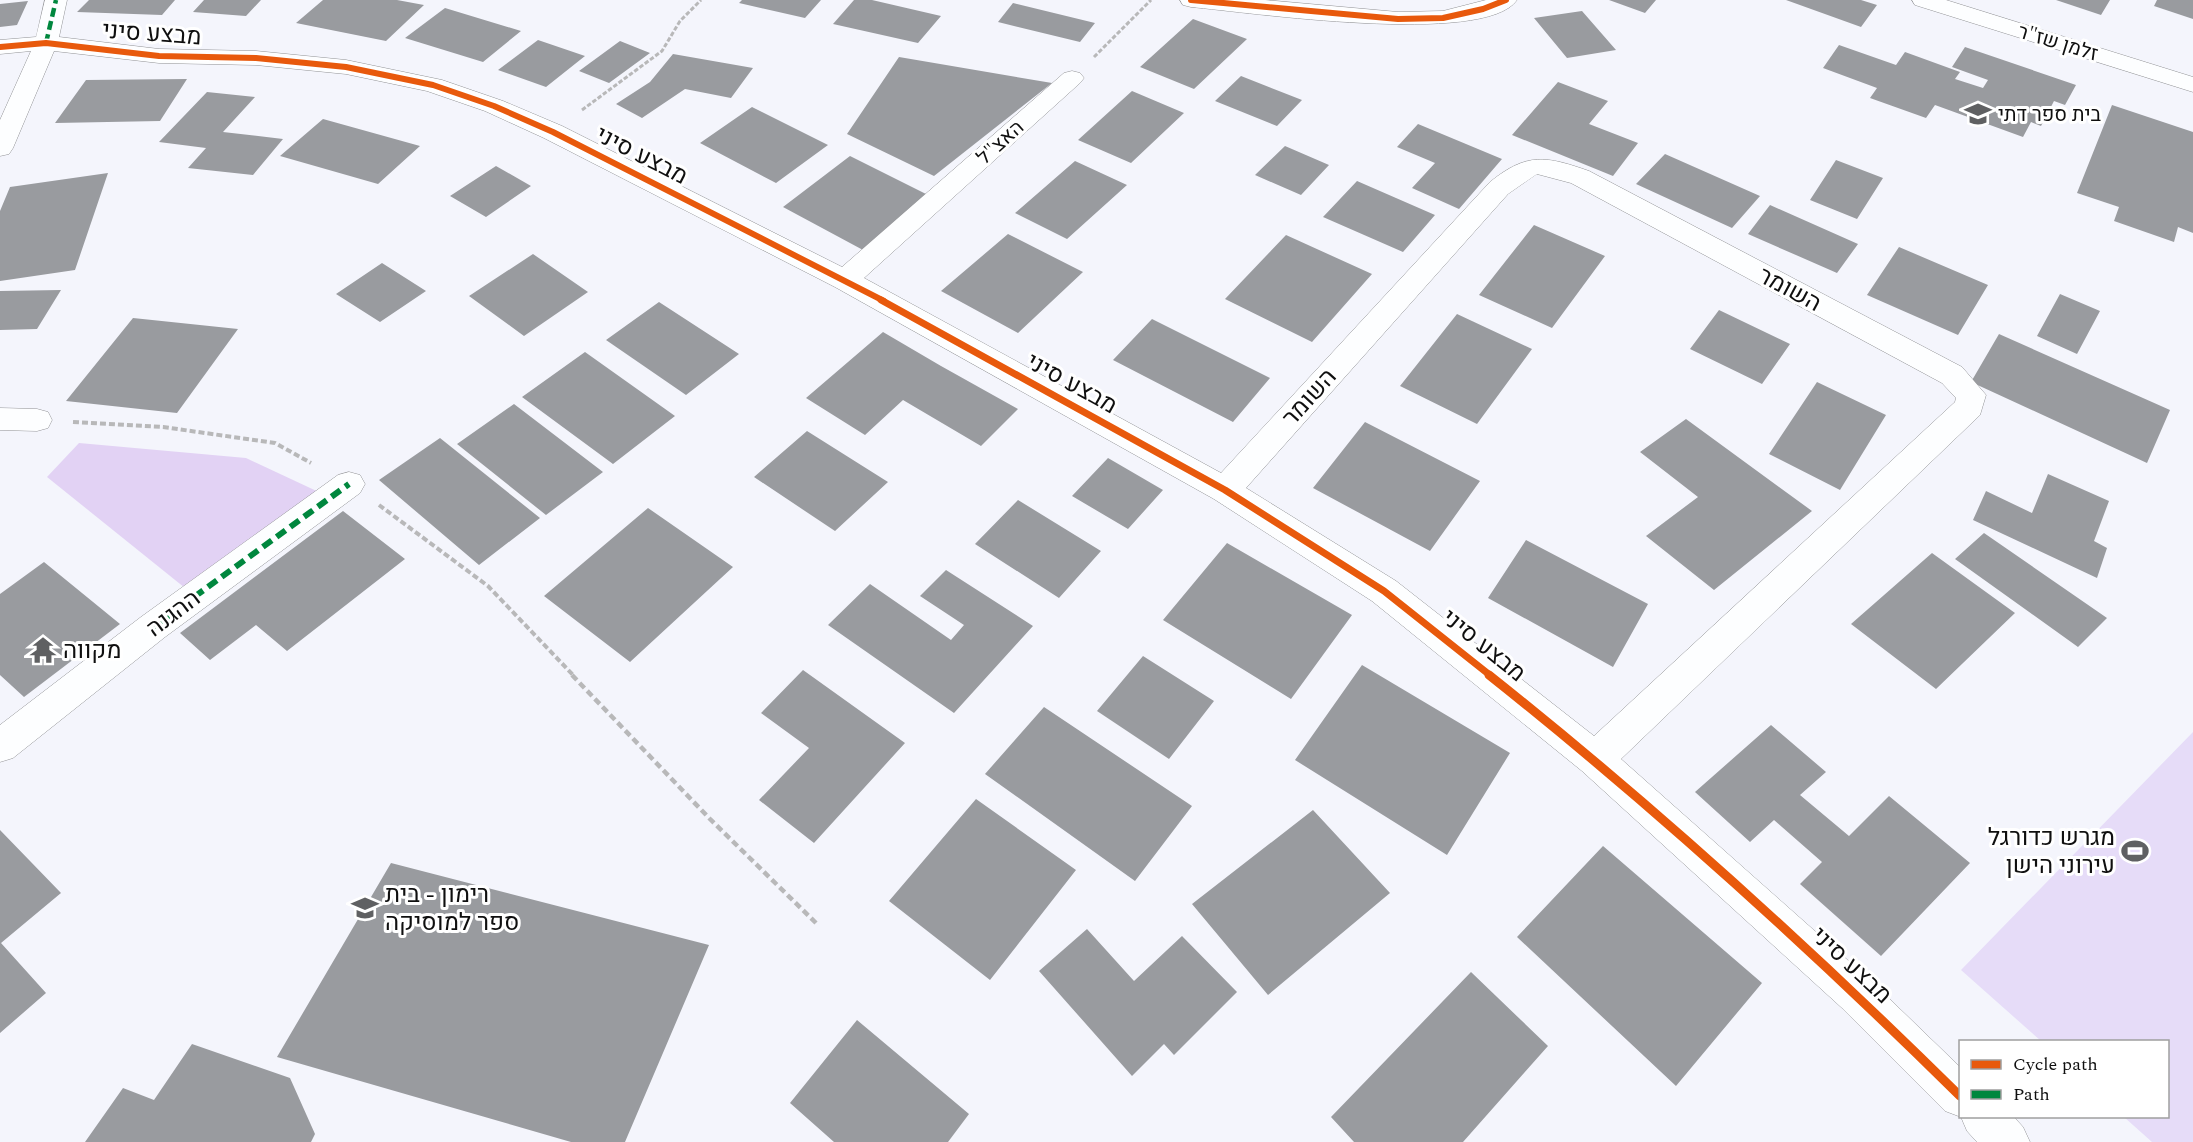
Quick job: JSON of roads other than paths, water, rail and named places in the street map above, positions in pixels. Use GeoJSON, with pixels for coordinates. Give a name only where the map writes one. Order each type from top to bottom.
{"type":"FeatureCollection","features":[{"type":"Feature","properties":{"kind":"street"},"geometry":{"type":"LineString","coordinates":[[0,148],[46,43],[56,0]]}},
{"type":"Feature","properties":{"kind":"street"},"geometry":{"type":"LineString","coordinates":[[1191,0],[1398,19],[1443,18],[1482,9],[1506,0]]}},
{"type":"Feature","properties":{"kind":"street","name":"זלמן שז\"ר"},"geometry":{"type":"LineString","coordinates":[[1923,0],[2187,83]]}},
{"type":"Feature","properties":{"kind":"street","name":"מבצע סיני"},"geometry":{"type":"LineString","coordinates":[[0,47],[46,43],[159,56],[256,58],[346,67],[434,85],[494,106],[553,132],[845,280],[1225,490],[1384,591],[1595,759],[1856,994],[1959,1095]]}},
{"type":"Feature","properties":{"kind":"street","name":"האצ\"ל"},"geometry":{"type":"LineString","coordinates":[[845,280],[1072,78]]}},
{"type":"Feature","properties":{"kind":"street","name":"השומר"},"geometry":{"type":"LineString","coordinates":[[1225,490],[1499,188],[1523,167],[1547,165],[1580,177],[1952,375],[1971,395],[1969,407],[1595,759]]}},
{"type":"Feature","properties":{"kind":"street"},"geometry":{"type":"LineString","coordinates":[[0,419],[37,420]]}},
{"type":"Feature","properties":{"kind":"street","name":"ההגנה"},"geometry":{"type":"LineString","coordinates":[[0,746],[153,627],[349,484]]}},
{"type":"Feature","properties":{"kind":"street"},"geometry":{"type":"LineString","coordinates":[[1984,1118],[2008,1142]]}},
{"type":"Feature","properties":{"kind":"place","name":"בית ספר דתי"},"geometry":{"type":"Point","coordinates":[1978,114]}},
{"type":"Feature","properties":{"kind":"place","name":"מקווה"},"geometry":{"type":"Point","coordinates":[43,650]}},
{"type":"Feature","properties":{"kind":"place","name":"מגרש כדורגל עירוני הישן"},"geometry":{"type":"Point","coordinates":[2135,851]}},
{"type":"Feature","properties":{"kind":"place","name":"רימון - בית ספר למוסיקה"},"geometry":{"type":"Point","coordinates":[365,908]}}]}
